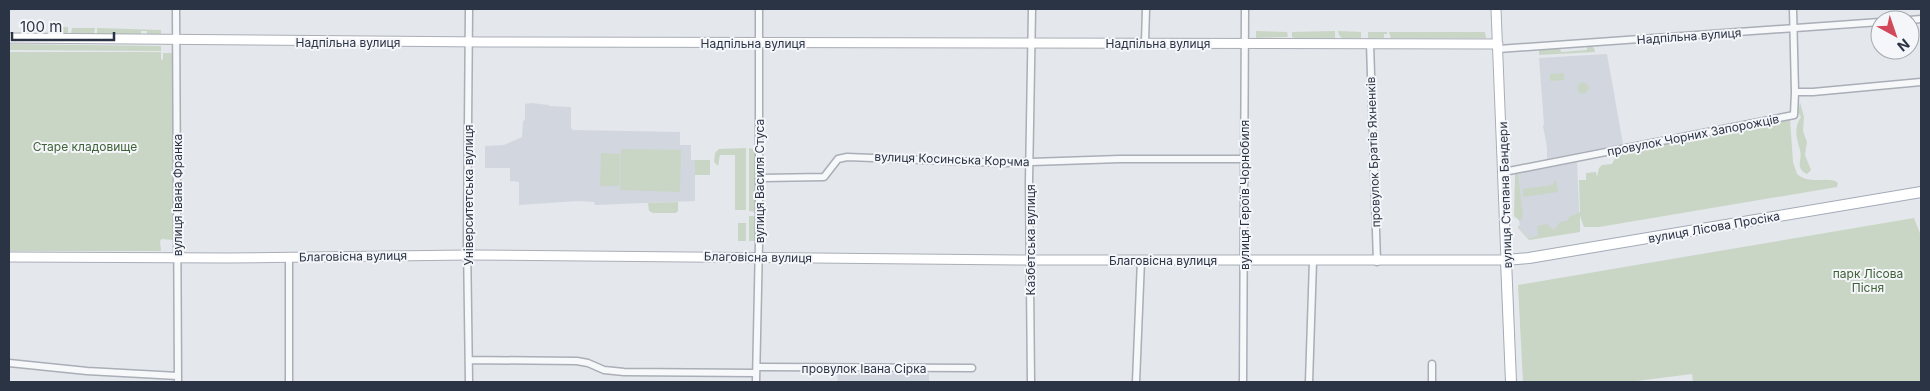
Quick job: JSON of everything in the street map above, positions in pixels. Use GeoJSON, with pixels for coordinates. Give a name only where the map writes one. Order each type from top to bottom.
{"type":"FeatureCollection","features":[{"type":"Feature","properties":{"kind":"main road","name":"вулиця Степана Бандери"},"geometry":{"type":"LineString","coordinates":[[1496,9],[1511,382]]}},
{"type":"Feature","properties":{"kind":"main road","name":"Надпільна вулиця"},"geometry":{"type":"LineString","coordinates":[[9,38],[760,43],[1245,42],[1498,46]]}},
{"type":"Feature","properties":{"kind":"main road","name":"вулиця Лісова Просіка"},"geometry":{"type":"LineString","coordinates":[[1506,260],[1529,258],[1921,192]]}},
{"type":"Feature","properties":{"kind":"main road","name":"Благовісна вулиця"},"geometry":{"type":"LineString","coordinates":[[9,257],[289,257],[468,254],[1030,260],[1376,262],[1506,260]]}},
{"type":"Feature","properties":{"kind":"street","name":"вулиця Івана Франка"},"geometry":{"type":"LineString","coordinates":[[176,9],[178,379]]}},
{"type":"Feature","properties":{"kind":"street","name":"Університетська вулиця"},"geometry":{"type":"LineString","coordinates":[[468,9],[469,382]]}},
{"type":"Feature","properties":{"kind":"street","name":"вулиця Василя Стуса"},"geometry":{"type":"LineString","coordinates":[[756,382],[760,178],[759,9]]}},
{"type":"Feature","properties":{"kind":"street","name":"Казбетська вулиця"},"geometry":{"type":"LineString","coordinates":[[1030,382],[1032,9]]}},
{"type":"Feature","properties":{"kind":"street"},"geometry":{"type":"LineString","coordinates":[[1145,42],[1146,9]]}},
{"type":"Feature","properties":{"kind":"street","name":"вулиця Героїв Чорнобиля"},"geometry":{"type":"LineString","coordinates":[[1243,382],[1245,9]]}},
{"type":"Feature","properties":{"kind":"street"},"geometry":{"type":"LineString","coordinates":[[1792,9],[1795,92],[1921,82]]}},
{"type":"Feature","properties":{"kind":"street","name":"Надпільна вулиця"},"geometry":{"type":"LineString","coordinates":[[1498,46],[1870,23]]}},
{"type":"Feature","properties":{"kind":"street","name":"провулок Братів Яхненків"},"geometry":{"type":"LineString","coordinates":[[1370,43],[1376,262]]}},
{"type":"Feature","properties":{"kind":"street","name":"провулок Чорних Запорожців"},"geometry":{"type":"LineString","coordinates":[[1504,172],[1794,115],[1795,92]]}},
{"type":"Feature","properties":{"kind":"street","name":"вулиця Косинська Корчма"},"geometry":{"type":"LineString","coordinates":[[760,178],[824,177],[836,160],[842,157],[1004,163],[1138,158],[1244,159]]}},
{"type":"Feature","properties":{"kind":"street"},"geometry":{"type":"LineString","coordinates":[[289,257],[289,382]]}},
{"type":"Feature","properties":{"kind":"street"},"geometry":{"type":"LineString","coordinates":[[1136,382],[1141,260]]}},
{"type":"Feature","properties":{"kind":"street"},"geometry":{"type":"LineString","coordinates":[[1309,382],[1313,261]]}},
{"type":"Feature","properties":{"kind":"street","name":"провулок Івана Сірка"},"geometry":{"type":"LineString","coordinates":[[469,360],[576,361],[588,363],[604,370],[624,372],[972,368]]}},
{"type":"Feature","properties":{"kind":"street"},"geometry":{"type":"LineString","coordinates":[[9,363],[178,379]]}},
{"type":"Feature","properties":{"kind":"street"},"geometry":{"type":"LineString","coordinates":[[1432,364],[1432,382]]}},
{"type":"Feature","properties":{"kind":"shaded area"},"geometry":{"type":"Polygon","coordinates":[[[1607,54],[1623,144],[1547,159],[1539,58],[1607,54]]]}},
{"type":"Feature","properties":{"kind":"shaded area"},"geometry":{"type":"Polygon","coordinates":[[[525,104],[571,107],[571,128],[573,130],[680,132],[680,145],[691,145],[691,160],[695,160],[695,201],[595,205],[594,202],[578,201],[519,205],[519,182],[510,181],[510,168],[485,168],[485,146],[504,145],[522,137],[525,104]]]}},
{"type":"Feature","properties":{"kind":"shaded area"},"geometry":{"type":"Polygon","coordinates":[[[1577,162],[1580,230],[1529,238],[1520,229],[1515,174],[1577,162]]]}},
{"type":"Feature","properties":{"kind":"shaded area"},"geometry":{"type":"Polygon","coordinates":[[[837,372],[929,373],[929,382],[838,382],[837,372]]]}},
{"type":"Feature","properties":{"kind":"green space"},"geometry":{"type":"Polygon","coordinates":[[[49,27],[68,27],[68,34],[49,33],[49,27]]]}},
{"type":"Feature","properties":{"kind":"green space"},"geometry":{"type":"Polygon","coordinates":[[[72,28],[95,28],[94,34],[71,34],[72,28]]]}},
{"type":"Feature","properties":{"kind":"green space"},"geometry":{"type":"Polygon","coordinates":[[[97,28],[161,30],[161,34],[147,35],[147,31],[141,31],[141,35],[97,34],[97,28]]]}},
{"type":"Feature","properties":{"kind":"green space"},"geometry":{"type":"Polygon","coordinates":[[[1256,31],[1287,32],[1288,37],[1256,38],[1256,31]]]}},
{"type":"Feature","properties":{"kind":"green space"},"geometry":{"type":"Polygon","coordinates":[[[1335,31],[1335,38],[1292,37],[1292,32],[1335,31]]]}},
{"type":"Feature","properties":{"kind":"green space"},"geometry":{"type":"Polygon","coordinates":[[[1338,31],[1361,32],[1361,38],[1342,38],[1338,31]]]}},
{"type":"Feature","properties":{"kind":"green space"},"geometry":{"type":"Polygon","coordinates":[[[1368,32],[1387,32],[1387,34],[1384,34],[1384,38],[1368,38],[1368,32]]]}},
{"type":"Feature","properties":{"kind":"green space"},"geometry":{"type":"Polygon","coordinates":[[[1389,32],[1485,32],[1486,38],[1391,38],[1389,32]]]}},
{"type":"Feature","properties":{"kind":"green space"},"geometry":{"type":"Polygon","coordinates":[[[9,44],[161,46],[161,51],[9,50],[9,44]]]}},
{"type":"Feature","properties":{"kind":"green space"},"geometry":{"type":"Polygon","coordinates":[[[1591,46],[1595,52],[1539,55],[1539,50],[1560,48],[1561,52],[1587,50],[1587,47],[1591,46]]]}},
{"type":"Feature","properties":{"kind":"green space","name":"Старе кладовище"},"geometry":{"type":"Polygon","coordinates":[[[9,52],[161,52],[161,59],[163,60],[163,53],[172,53],[173,240],[162,239],[160,241],[161,251],[9,251],[9,52]]]}},
{"type":"Feature","properties":{"kind":"green space"},"geometry":{"type":"Polygon","coordinates":[[[1564,73],[1564,80],[1550,81],[1550,74],[1564,73]]]}},
{"type":"Feature","properties":{"kind":"green space"},"geometry":{"type":"Polygon","coordinates":[[[1583,82],[1589,88],[1583,94],[1577,88],[1583,82]]]}},
{"type":"Feature","properties":{"kind":"green space"},"geometry":{"type":"Polygon","coordinates":[[[1800,102],[1804,117],[1803,131],[1807,142],[1805,155],[1811,170],[1807,174],[1803,172],[1800,166],[1801,154],[1796,134],[1801,117],[1798,112],[1800,102]]]}},
{"type":"Feature","properties":{"kind":"green space"},"geometry":{"type":"Polygon","coordinates":[[[1790,119],[1793,162],[1797,174],[1802,178],[1834,181],[1838,183],[1837,187],[1599,227],[1584,227],[1580,216],[1580,232],[1529,240],[1519,229],[1518,226],[1520,226],[1520,229],[1529,238],[1538,236],[1537,226],[1547,224],[1554,230],[1560,222],[1567,221],[1569,217],[1580,212],[1579,180],[1586,180],[1586,173],[1596,172],[1597,177],[1599,168],[1602,165],[1612,164],[1617,154],[1790,119]]]}},
{"type":"Feature","properties":{"kind":"green space"},"geometry":{"type":"Polygon","coordinates":[[[746,148],[746,210],[735,210],[735,155],[720,155],[718,166],[714,162],[715,153],[719,149],[746,148]]]}},
{"type":"Feature","properties":{"kind":"green space"},"geometry":{"type":"Polygon","coordinates":[[[749,148],[757,152],[755,212],[749,211],[749,148]]]}},
{"type":"Feature","properties":{"kind":"green space"},"geometry":{"type":"Polygon","coordinates":[[[621,149],[681,150],[680,192],[620,190],[621,149]]]}},
{"type":"Feature","properties":{"kind":"green space"},"geometry":{"type":"Polygon","coordinates":[[[601,153],[620,154],[619,186],[600,186],[601,153]]]}},
{"type":"Feature","properties":{"kind":"green space"},"geometry":{"type":"Polygon","coordinates":[[[695,160],[710,160],[710,175],[695,175],[695,160]]]}},
{"type":"Feature","properties":{"kind":"green space"},"geometry":{"type":"Polygon","coordinates":[[[1515,174],[1518,174],[1523,216],[1520,221],[1514,216],[1515,174]]]}},
{"type":"Feature","properties":{"kind":"green space"},"geometry":{"type":"Polygon","coordinates":[[[1555,180],[1558,192],[1523,197],[1523,189],[1553,185],[1555,180]]]}},
{"type":"Feature","properties":{"kind":"green space"},"geometry":{"type":"Polygon","coordinates":[[[678,202],[678,211],[676,213],[653,213],[649,211],[648,203],[678,202]]]}},
{"type":"Feature","properties":{"kind":"green space"},"geometry":{"type":"Polygon","coordinates":[[[749,216],[756,216],[756,241],[749,241],[749,216]]]}},
{"type":"Feature","properties":{"kind":"green space","name":"парк Лісова Пісня"},"geometry":{"type":"Polygon","coordinates":[[[1914,218],[1921,236],[1921,382],[1693,382],[1692,374],[1629,382],[1523,382],[1518,285],[1914,218]]]}},
{"type":"Feature","properties":{"kind":"green space"},"geometry":{"type":"Polygon","coordinates":[[[738,223],[746,223],[746,241],[738,241],[738,223]]]}}]}
